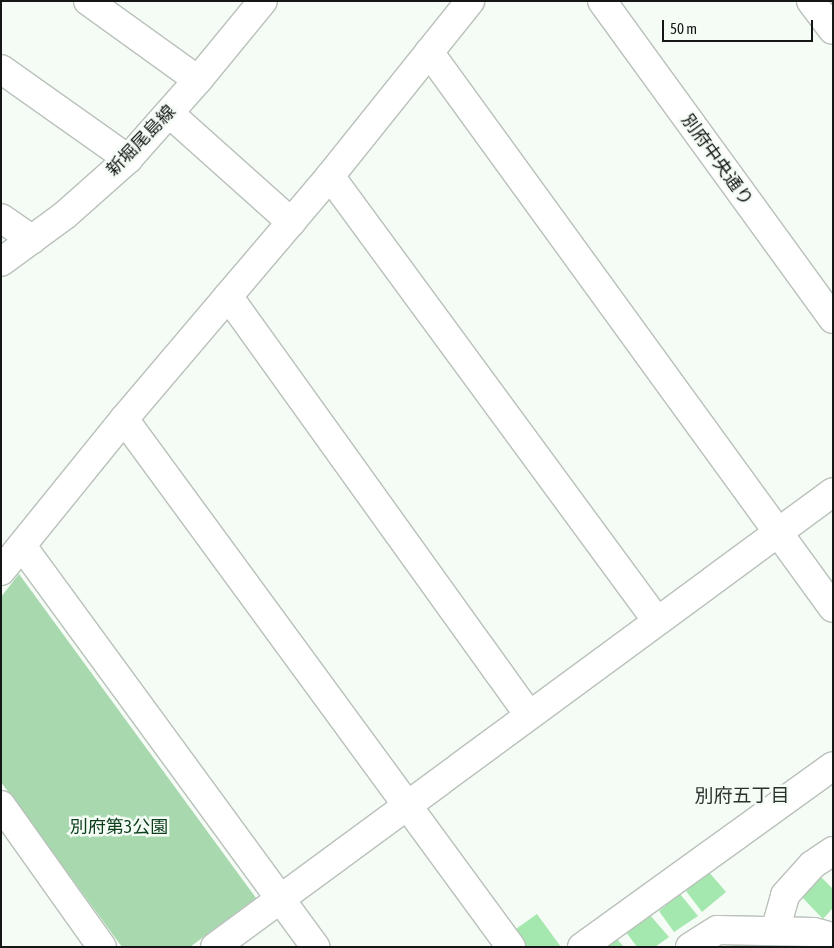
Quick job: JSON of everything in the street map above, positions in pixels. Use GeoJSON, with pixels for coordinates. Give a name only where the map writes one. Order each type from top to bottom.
{"type":"FeatureCollection","features":[{"type":"Feature","properties":{"kind":"street"},"geometry":{"type":"LineString","coordinates":[[88,1],[198,80]]}},
{"type":"Feature","properties":{"kind":"street"},"geometry":{"type":"LineString","coordinates":[[1,571],[124,418],[330,176],[470,1]]}},
{"type":"Feature","properties":{"kind":"street","name":"別府中央通り"},"geometry":{"type":"LineString","coordinates":[[602,1],[833,319]]}},
{"type":"Feature","properties":{"kind":"street"},"geometry":{"type":"LineString","coordinates":[[811,1],[833,30]]}},
{"type":"Feature","properties":{"kind":"street","name":"新堀尾島線"},"geometry":{"type":"LineString","coordinates":[[1,262],[65,215],[128,159],[198,80],[258,3]]}},
{"type":"Feature","properties":{"kind":"street"},"geometry":{"type":"LineString","coordinates":[[429,52],[833,608]]}},
{"type":"Feature","properties":{"kind":"street"},"geometry":{"type":"LineString","coordinates":[[1,69],[128,159]]}},
{"type":"Feature","properties":{"kind":"street"},"geometry":{"type":"LineString","coordinates":[[169,113],[291,222]]}},
{"type":"Feature","properties":{"kind":"street"},"geometry":{"type":"LineString","coordinates":[[330,176],[657,621]]}},
{"type":"Feature","properties":{"kind":"street"},"geometry":{"type":"LineString","coordinates":[[1,218],[32,240]]}},
{"type":"Feature","properties":{"kind":"street"},"geometry":{"type":"LineString","coordinates":[[228,296],[529,715]]}},
{"type":"Feature","properties":{"kind":"street"},"geometry":{"type":"LineString","coordinates":[[124,418],[511,947]]}},
{"type":"Feature","properties":{"kind":"street"},"geometry":{"type":"LineString","coordinates":[[215,947],[833,492]]}},
{"type":"Feature","properties":{"kind":"street"},"geometry":{"type":"LineString","coordinates":[[22,546],[315,947]]}},
{"type":"Feature","properties":{"kind":"street"},"geometry":{"type":"LineString","coordinates":[[582,947],[833,766]]}},
{"type":"Feature","properties":{"kind":"street"},"geometry":{"type":"LineString","coordinates":[[1,805],[102,947]]}},
{"type":"Feature","properties":{"kind":"street"},"geometry":{"type":"LineString","coordinates":[[775,931],[785,895],[812,865],[833,851]]}},
{"type":"Feature","properties":{"kind":"street"},"geometry":{"type":"LineString","coordinates":[[690,947],[717,930],[814,932],[833,937]]}},
{"type":"Feature","properties":{"kind":"green space","name":"別府第3公園"},"geometry":{"type":"Polygon","coordinates":[[[19,574],[256,898],[190,947],[122,947],[1,782],[1,597],[19,574]]]}},
{"type":"Feature","properties":{"kind":"building"},"geometry":{"type":"Polygon","coordinates":[[[708,871],[726,892],[702,912],[686,891],[708,871]]]}},
{"type":"Feature","properties":{"kind":"building"},"geometry":{"type":"Polygon","coordinates":[[[819,875],[833,889],[833,908],[823,919],[799,894],[819,875]]]}},
{"type":"Feature","properties":{"kind":"building"},"geometry":{"type":"Polygon","coordinates":[[[680,894],[698,916],[674,932],[659,911],[680,894]]]}},
{"type":"Feature","properties":{"kind":"building"},"geometry":{"type":"Polygon","coordinates":[[[537,914],[561,947],[523,947],[513,931],[537,914]]]}},
{"type":"Feature","properties":{"kind":"building"},"geometry":{"type":"Polygon","coordinates":[[[649,914],[669,937],[655,947],[637,947],[626,932],[649,914]]]}},
{"type":"Feature","properties":{"kind":"building"},"geometry":{"type":"Polygon","coordinates":[[[617,939],[624,947],[607,947],[617,939]]]}},
{"type":"Feature","properties":{"kind":"building"},"geometry":{"type":"Polygon","coordinates":[[[756,940],[756,947],[733,947],[733,943],[756,940]]]}},
{"type":"Feature","properties":{"kind":"building"},"geometry":{"type":"Polygon","coordinates":[[[765,941],[791,942],[790,947],[765,947],[765,941]]]}},
{"type":"Feature","properties":{"kind":"district","name":"別府五丁目"},"geometry":{"type":"Point","coordinates":[742,796]}}]}
